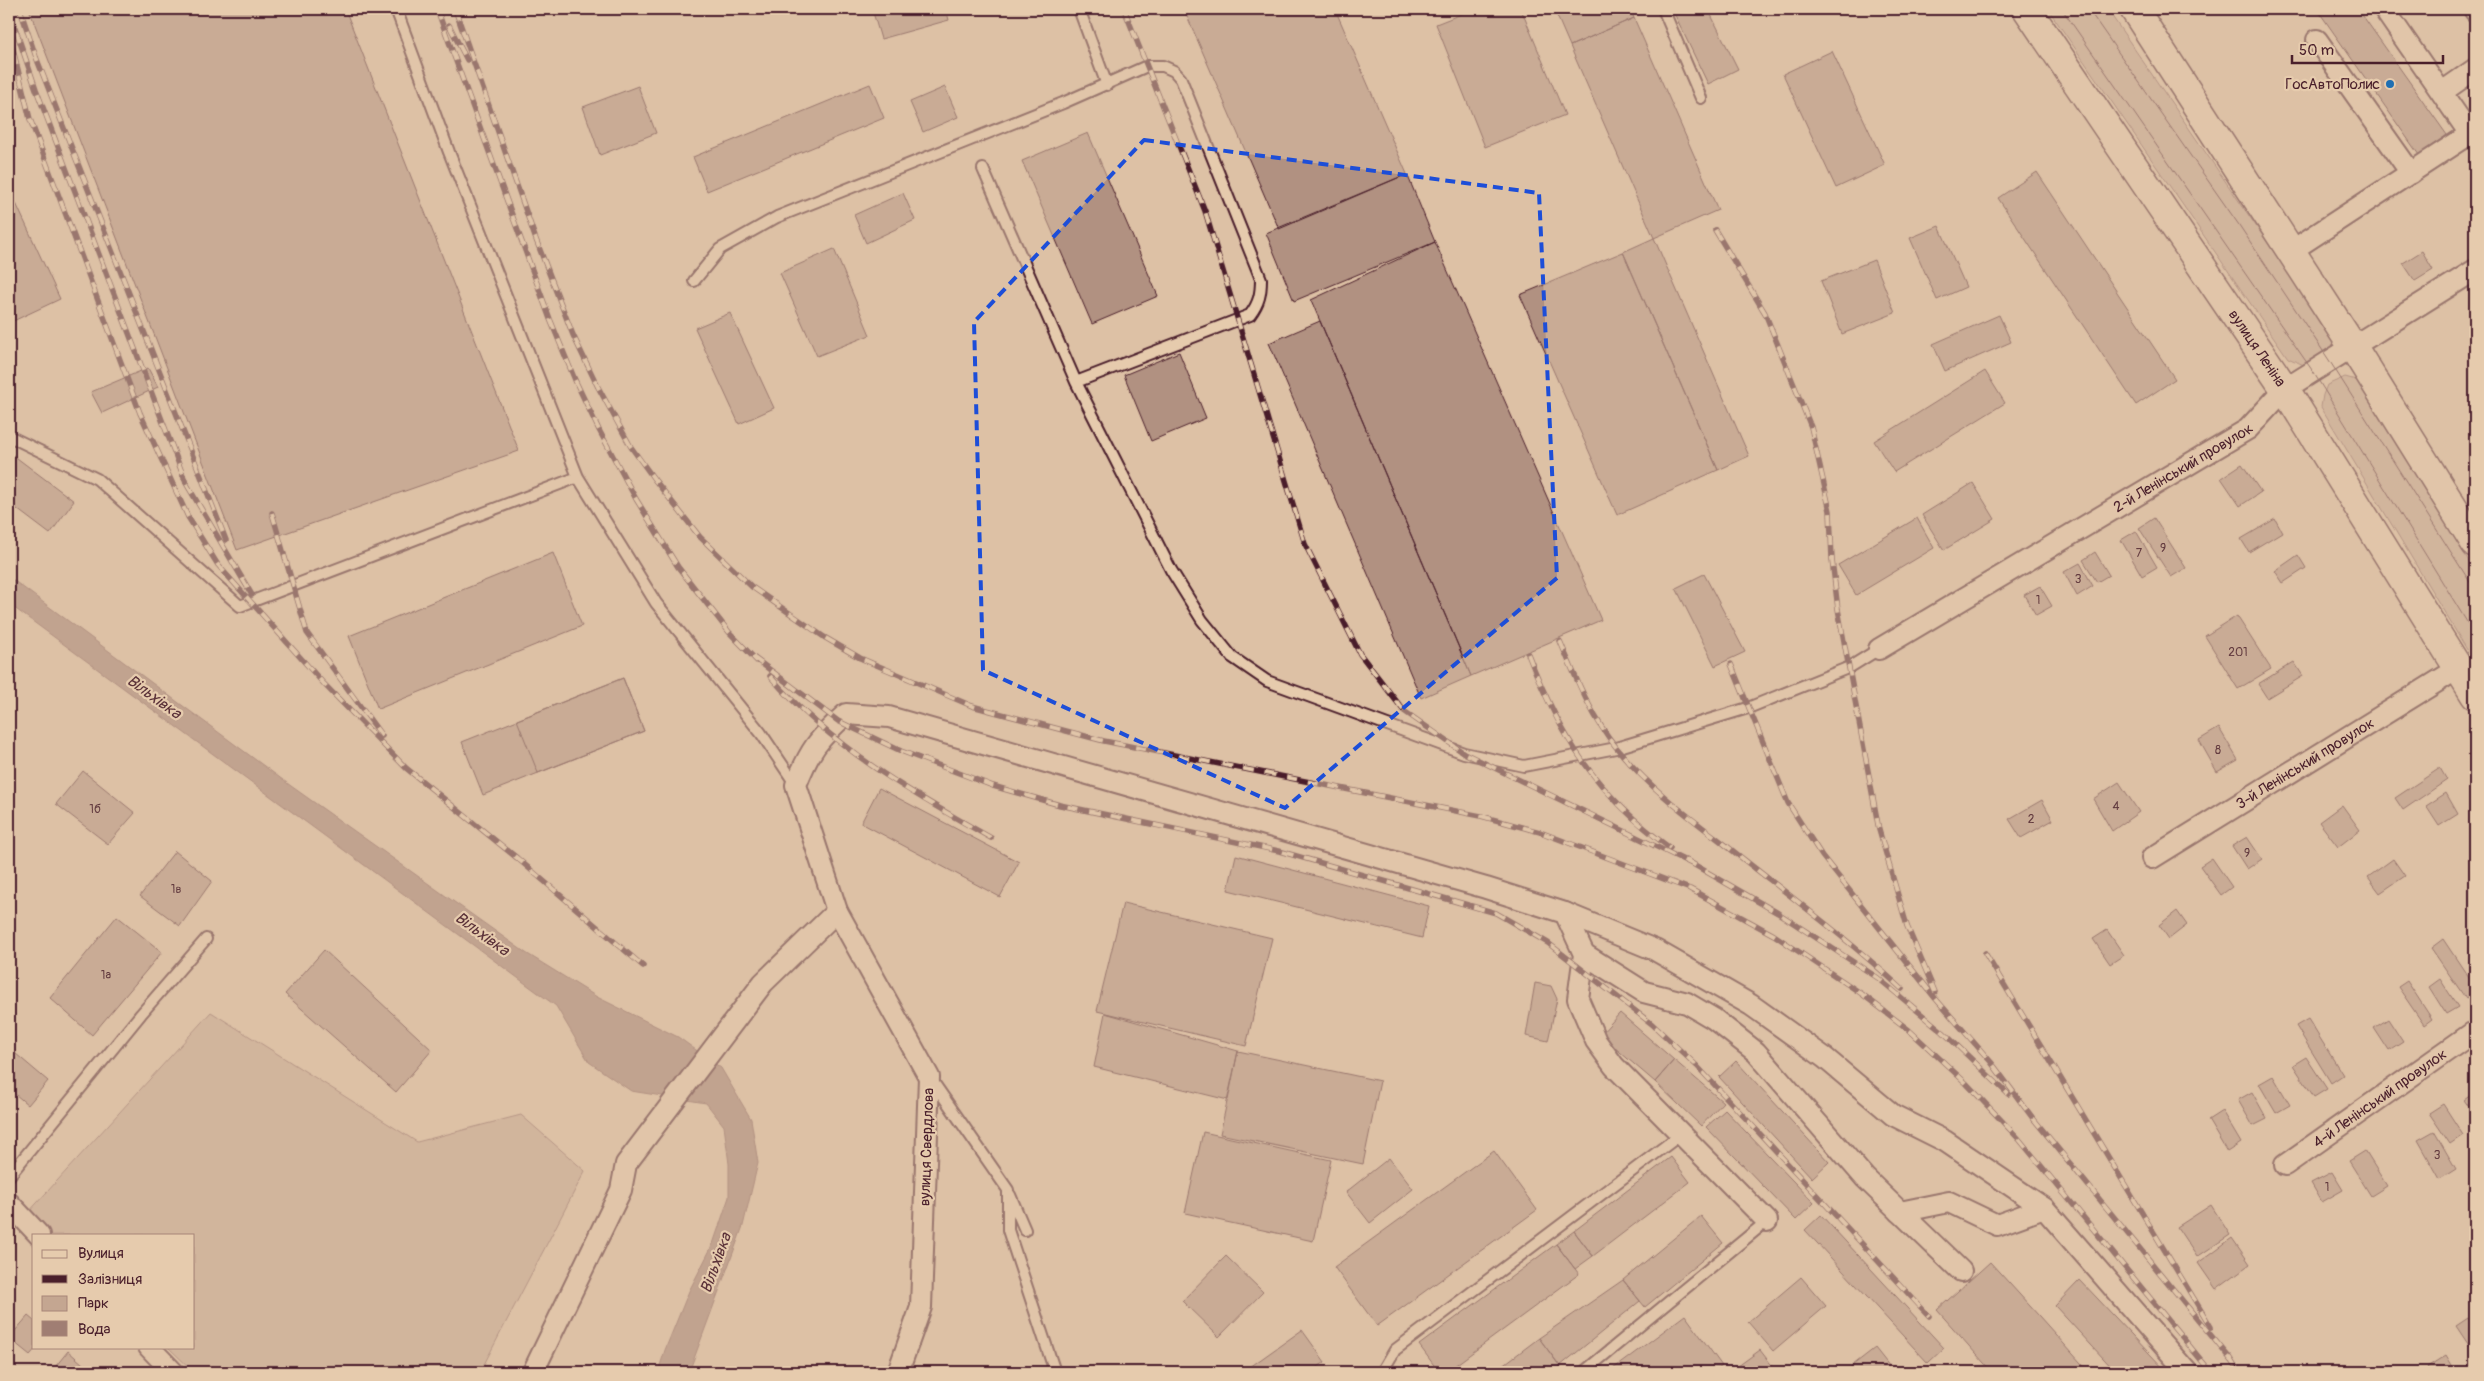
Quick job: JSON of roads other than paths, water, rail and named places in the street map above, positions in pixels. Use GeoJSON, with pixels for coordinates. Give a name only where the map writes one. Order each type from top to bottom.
{"type":"FeatureCollection","features":[{"type":"Feature","properties":{"kind":"main road","name":"вулиця Леніна"},"geometry":{"type":"LineString","coordinates":[[2027,9],[2285,388],[2475,695]]}},
{"type":"Feature","properties":{"kind":"main road"},"geometry":{"type":"LineString","coordinates":[[2134,9],[2353,346],[2475,543]]}},
{"type":"Feature","properties":{"kind":"street"},"geometry":{"type":"LineString","coordinates":[[2291,251],[2470,134],[2386,12]]}},
{"type":"Feature","properties":{"kind":"street"},"geometry":{"type":"LineString","coordinates":[[2317,40],[2410,173]]}},
{"type":"Feature","properties":{"kind":"street"},"geometry":{"type":"LineString","coordinates":[[2442,92],[2475,69]]}},
{"type":"Feature","properties":{"kind":"street","name":"2-й Ленінський провулок"},"geometry":{"type":"LineString","coordinates":[[1879,649],[2248,429],[2285,388],[2475,270]]}},
{"type":"Feature","properties":{"kind":"street","name":"3-й Ленінський провулок"},"geometry":{"type":"LineString","coordinates":[[2152,858],[2459,668]]}},
{"type":"Feature","properties":{"kind":"street"},"geometry":{"type":"LineString","coordinates":[[796,785],[809,753],[846,714],[889,716],[1486,888],[1565,914],[1655,950],[1751,1004],[1825,1058],[1893,1115],[1945,1141],[2044,1208],[2187,1372]]}},
{"type":"Feature","properties":{"kind":"street","name":"вулиця Свердлова"},"geometry":{"type":"LineString","coordinates":[[796,785],[837,911],[929,1077],[921,1307],[898,1372]]}},
{"type":"Feature","properties":{"kind":"street"},"geometry":{"type":"LineString","coordinates":[[533,1372],[621,1190],[626,1164],[763,983],[837,911]]}},
{"type":"Feature","properties":{"kind":"street"},"geometry":{"type":"LineString","coordinates":[[1565,914],[1584,954],[1644,992],[1687,1003],[1714,1019],[1756,1052],[1836,1147],[1961,1271]]}},
{"type":"Feature","properties":{"kind":"street"},"geometry":{"type":"LineString","coordinates":[[1584,954],[1578,999],[1596,1041],[1614,1066],[1680,1135],[1767,1221]]}},
{"type":"Feature","properties":{"kind":"street","name":"4-й Ленінський провулок"},"geometry":{"type":"LineString","coordinates":[[2286,1164],[2475,1031]]}},
{"type":"Feature","properties":{"kind":"street"},"geometry":{"type":"LineString","coordinates":[[1900,1212],[1949,1202],[1997,1225],[2044,1208]]}},
{"type":"Feature","properties":{"kind":"street"},"geometry":{"type":"LineString","coordinates":[[9,1203],[39,1234]]}},
{"type":"Feature","properties":{"kind":"street"},"geometry":{"type":"LineString","coordinates":[[150,1348],[173,1372]]}},
{"type":"Feature","properties":{"kind":"lane"},"geometry":{"type":"LineString","coordinates":[[396,9],[452,161],[578,477],[656,603],[761,733],[796,785]]}},
{"type":"Feature","properties":{"kind":"lane"},"geometry":{"type":"LineString","coordinates":[[1079,9],[1107,85]]}},
{"type":"Feature","properties":{"kind":"lane"},"geometry":{"type":"LineString","coordinates":[[1664,9],[1701,98]]}},
{"type":"Feature","properties":{"kind":"lane"},"geometry":{"type":"LineString","coordinates":[[694,281],[720,249],[777,216],[1107,85],[1147,66],[1163,66],[1174,71],[1182,79],[1260,278],[1261,293],[1258,305],[1250,315],[1076,382]]}},
{"type":"Feature","properties":{"kind":"lane"},"geometry":{"type":"LineString","coordinates":[[983,169],[1076,382],[1171,570],[1202,620],[1232,657],[1267,681],[1464,752],[1524,766],[1616,748],[1748,708],[1850,666],[1879,649]]}},
{"type":"Feature","properties":{"kind":"lane"},"geometry":{"type":"LineString","coordinates":[[9,436],[98,479],[240,606],[578,477]]}},
{"type":"Feature","properties":{"kind":"lane"},"geometry":{"type":"LineString","coordinates":[[9,1176],[141,1014],[206,939]]}},
{"type":"Feature","properties":{"kind":"lane"},"geometry":{"type":"LineString","coordinates":[[929,1077],[1008,1190],[1025,1230]]}},
{"type":"Feature","properties":{"kind":"lane"},"geometry":{"type":"LineString","coordinates":[[1382,1372],[1395,1350],[1680,1135]]}},
{"type":"Feature","properties":{"kind":"lane"},"geometry":{"type":"LineString","coordinates":[[1008,1190],[1008,1230],[1055,1372]]}},
{"type":"Feature","properties":{"kind":"lane"},"geometry":{"type":"LineString","coordinates":[[1586,1370],[1767,1221]]}},
{"type":"Feature","properties":{"kind":"water","name":"Вільхівка"},"geometry":{"type":"Polygon","coordinates":[[[9,577],[291,786],[526,953],[597,997],[678,1037],[721,1068],[751,1119],[758,1163],[743,1226],[689,1372],[658,1372],[689,1291],[713,1244],[729,1197],[729,1164],[724,1126],[706,1103],[631,1091],[589,1062],[556,1006],[9,604],[9,577]]]}},
{"type":"Feature","properties":{"kind":"tram line"},"geometry":{"type":"LineString","coordinates":[[2062,9],[2312,370],[2475,635]]}},
{"type":"Feature","properties":{"kind":"tram line"},"geometry":{"type":"LineString","coordinates":[[2088,9],[2239,225],[2329,360],[2475,590]]}},
{"type":"Feature","properties":{"kind":"railway"},"geometry":{"type":"LineString","coordinates":[[20,9],[36,57],[226,540]]}},
{"type":"Feature","properties":{"kind":"railway"},"geometry":{"type":"LineString","coordinates":[[437,9],[550,319],[575,380],[599,430],[636,499],[678,567],[729,632],[757,661]]}},
{"type":"Feature","properties":{"kind":"railway"},"geometry":{"type":"LineString","coordinates":[[455,9],[535,237],[573,335],[598,387],[631,447],[654,479],[700,537],[752,587],[824,637],[860,658],[972,706],[1104,741],[1481,816],[1540,832],[1690,889],[1774,935],[1862,994],[1909,1030],[1966,1083],[2019,1139],[2211,1372]]}},
{"type":"Feature","properties":{"kind":"railway"},"geometry":{"type":"LineString","coordinates":[[1124,9],[1205,211],[1305,544],[1360,654],[1404,711],[1464,753],[1692,864]]}},
{"type":"Feature","properties":{"kind":"railway"},"geometry":{"type":"LineString","coordinates":[[9,10],[36,89],[186,483],[252,595]]}},
{"type":"Feature","properties":{"kind":"railway"},"geometry":{"type":"LineString","coordinates":[[449,25],[467,60]]}},
{"type":"Feature","properties":{"kind":"railway"},"geometry":{"type":"LineString","coordinates":[[9,33],[30,119],[140,413],[188,517],[218,565],[324,684],[406,768],[517,858],[643,966]]}},
{"type":"Feature","properties":{"kind":"railway"},"geometry":{"type":"LineString","coordinates":[[1715,230],[1765,313],[1811,427],[1830,511],[1832,560],[1838,609],[1879,830],[1907,926],[1935,992]]}},
{"type":"Feature","properties":{"kind":"railway"},"geometry":{"type":"LineString","coordinates":[[272,513],[307,633],[382,736]]}},
{"type":"Feature","properties":{"kind":"railway"},"geometry":{"type":"LineString","coordinates":[[1560,641],[1599,723],[1616,747],[1640,774],[1680,810],[1836,932],[1902,989]]}},
{"type":"Feature","properties":{"kind":"railway"},"geometry":{"type":"LineString","coordinates":[[1528,654],[1554,712],[1584,762],[1621,807],[1670,848]]}},
{"type":"Feature","properties":{"kind":"railway"},"geometry":{"type":"LineString","coordinates":[[753,657],[838,721],[901,751],[993,786],[1060,805],[1279,851],[1496,913],[1548,943],[1652,1024],[1697,1066],[1929,1316]]}},
{"type":"Feature","properties":{"kind":"railway"},"geometry":{"type":"LineString","coordinates":[[1731,664],[1788,803],[1822,856],[1935,998],[1991,1062],[2032,1117],[2232,1361]]}},
{"type":"Feature","properties":{"kind":"railway"},"geometry":{"type":"LineString","coordinates":[[770,676],[819,725],[873,767],[931,804],[991,838]]}},
{"type":"Feature","properties":{"kind":"railway"},"geometry":{"type":"LineString","coordinates":[[1686,860],[1778,913],[1878,978],[1943,1032],[2008,1094]]}},
{"type":"Feature","properties":{"kind":"railway"},"geometry":{"type":"LineString","coordinates":[[1985,953],[2211,1327]]}},
{"type":"Feature","properties":{"kind":"railway"},"geometry":{"type":"LineString","coordinates":[[2230,1357],[2239,1372]]}},
{"type":"Feature","properties":{"kind":"place","name":"ГосАвтоПолис"},"geometry":{"type":"Point","coordinates":[2390,84]}}]}
